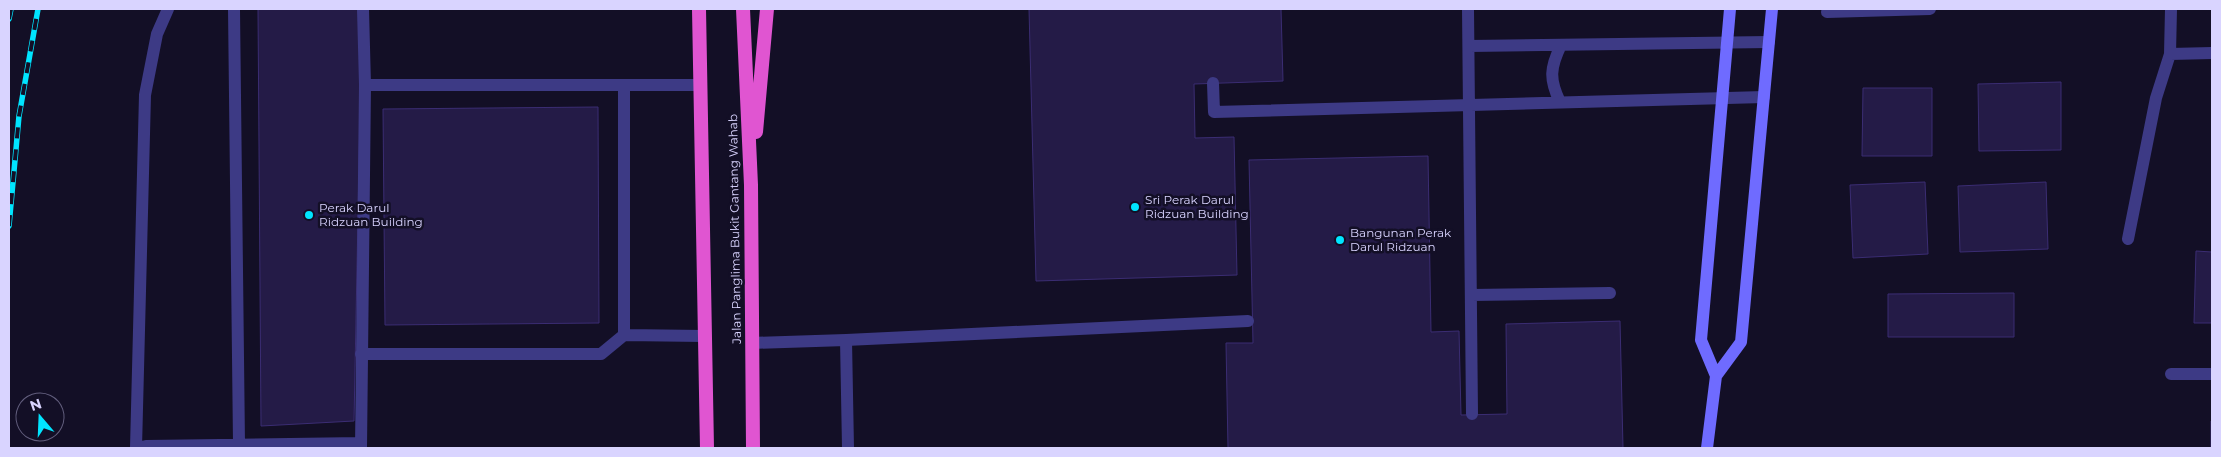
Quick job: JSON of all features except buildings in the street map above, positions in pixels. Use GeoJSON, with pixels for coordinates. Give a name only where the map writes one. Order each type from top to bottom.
{"type":"FeatureCollection","features":[{"type":"Feature","properties":{"kind":"highway"},"geometry":{"type":"LineString","coordinates":[[699,9],[704,336],[708,448]]}},
{"type":"Feature","properties":{"kind":"highway","name":"Jalan Panglima Bukit Gantang Wahab"},"geometry":{"type":"LineString","coordinates":[[743,9],[751,185],[753,448]]}},
{"type":"Feature","properties":{"kind":"highway"},"geometry":{"type":"LineString","coordinates":[[751,185],[767,9]]}},
{"type":"Feature","properties":{"kind":"main road"},"geometry":{"type":"LineString","coordinates":[[1716,376],[1701,340],[1730,9]]}},
{"type":"Feature","properties":{"kind":"main road"},"geometry":{"type":"LineString","coordinates":[[1707,448],[1716,376],[1741,342],[1772,9]]}},
{"type":"Feature","properties":{"kind":"street"},"geometry":{"type":"LineString","coordinates":[[168,9],[157,34],[145,95],[136,448],[146,446],[239,444],[361,446],[365,85],[363,9]]}},
{"type":"Feature","properties":{"kind":"street"},"geometry":{"type":"LineString","coordinates":[[234,9],[239,444]]}},
{"type":"Feature","properties":{"kind":"street"},"geometry":{"type":"LineString","coordinates":[[1468,9],[1472,414]]}},
{"type":"Feature","properties":{"kind":"street"},"geometry":{"type":"LineString","coordinates":[[1827,12],[1930,9]]}},
{"type":"Feature","properties":{"kind":"street"},"geometry":{"type":"LineString","coordinates":[[2128,238],[2156,98],[2170,54],[2171,9]]}},
{"type":"Feature","properties":{"kind":"street"},"geometry":{"type":"LineString","coordinates":[[1469,46],[1769,42]]}},
{"type":"Feature","properties":{"kind":"street"},"geometry":{"type":"LineString","coordinates":[[1560,102],[1551,74],[1554,59],[1561,45]]}},
{"type":"Feature","properties":{"kind":"street"},"geometry":{"type":"LineString","coordinates":[[2170,54],[2212,53]]}},
{"type":"Feature","properties":{"kind":"street"},"geometry":{"type":"LineString","coordinates":[[1213,83],[1214,112],[1764,97]]}},
{"type":"Feature","properties":{"kind":"street"},"geometry":{"type":"LineString","coordinates":[[365,85],[700,84]]}},
{"type":"Feature","properties":{"kind":"street"},"geometry":{"type":"LineString","coordinates":[[624,85],[624,335]]}},
{"type":"Feature","properties":{"kind":"street"},"geometry":{"type":"LineString","coordinates":[[1471,295],[1610,293]]}},
{"type":"Feature","properties":{"kind":"street"},"geometry":{"type":"LineString","coordinates":[[752,342],[846,340],[1248,321]]}},
{"type":"Feature","properties":{"kind":"street"},"geometry":{"type":"LineString","coordinates":[[361,354],[601,354],[624,335],[704,336]]}},
{"type":"Feature","properties":{"kind":"street"},"geometry":{"type":"LineString","coordinates":[[846,340],[848,448]]}},
{"type":"Feature","properties":{"kind":"street"},"geometry":{"type":"LineString","coordinates":[[2171,374],[2212,374]]}},
{"type":"Feature","properties":{"kind":"railway"},"geometry":{"type":"LineString","coordinates":[[9,19],[11,9]]}},
{"type":"Feature","properties":{"kind":"railway"},"geometry":{"type":"LineString","coordinates":[[9,226],[19,116],[38,9]]}},
{"type":"Feature","properties":{"kind":"place","name":"Sri Perak Darul Ridzuan Building"},"geometry":{"type":"Point","coordinates":[1135,207]}},
{"type":"Feature","properties":{"kind":"place","name":"Perak Darul Ridzuan Building"},"geometry":{"type":"Point","coordinates":[309,215]}},
{"type":"Feature","properties":{"kind":"place","name":"Bangunan Perak Darul Ridzuan"},"geometry":{"type":"Point","coordinates":[1340,240]}}]}
